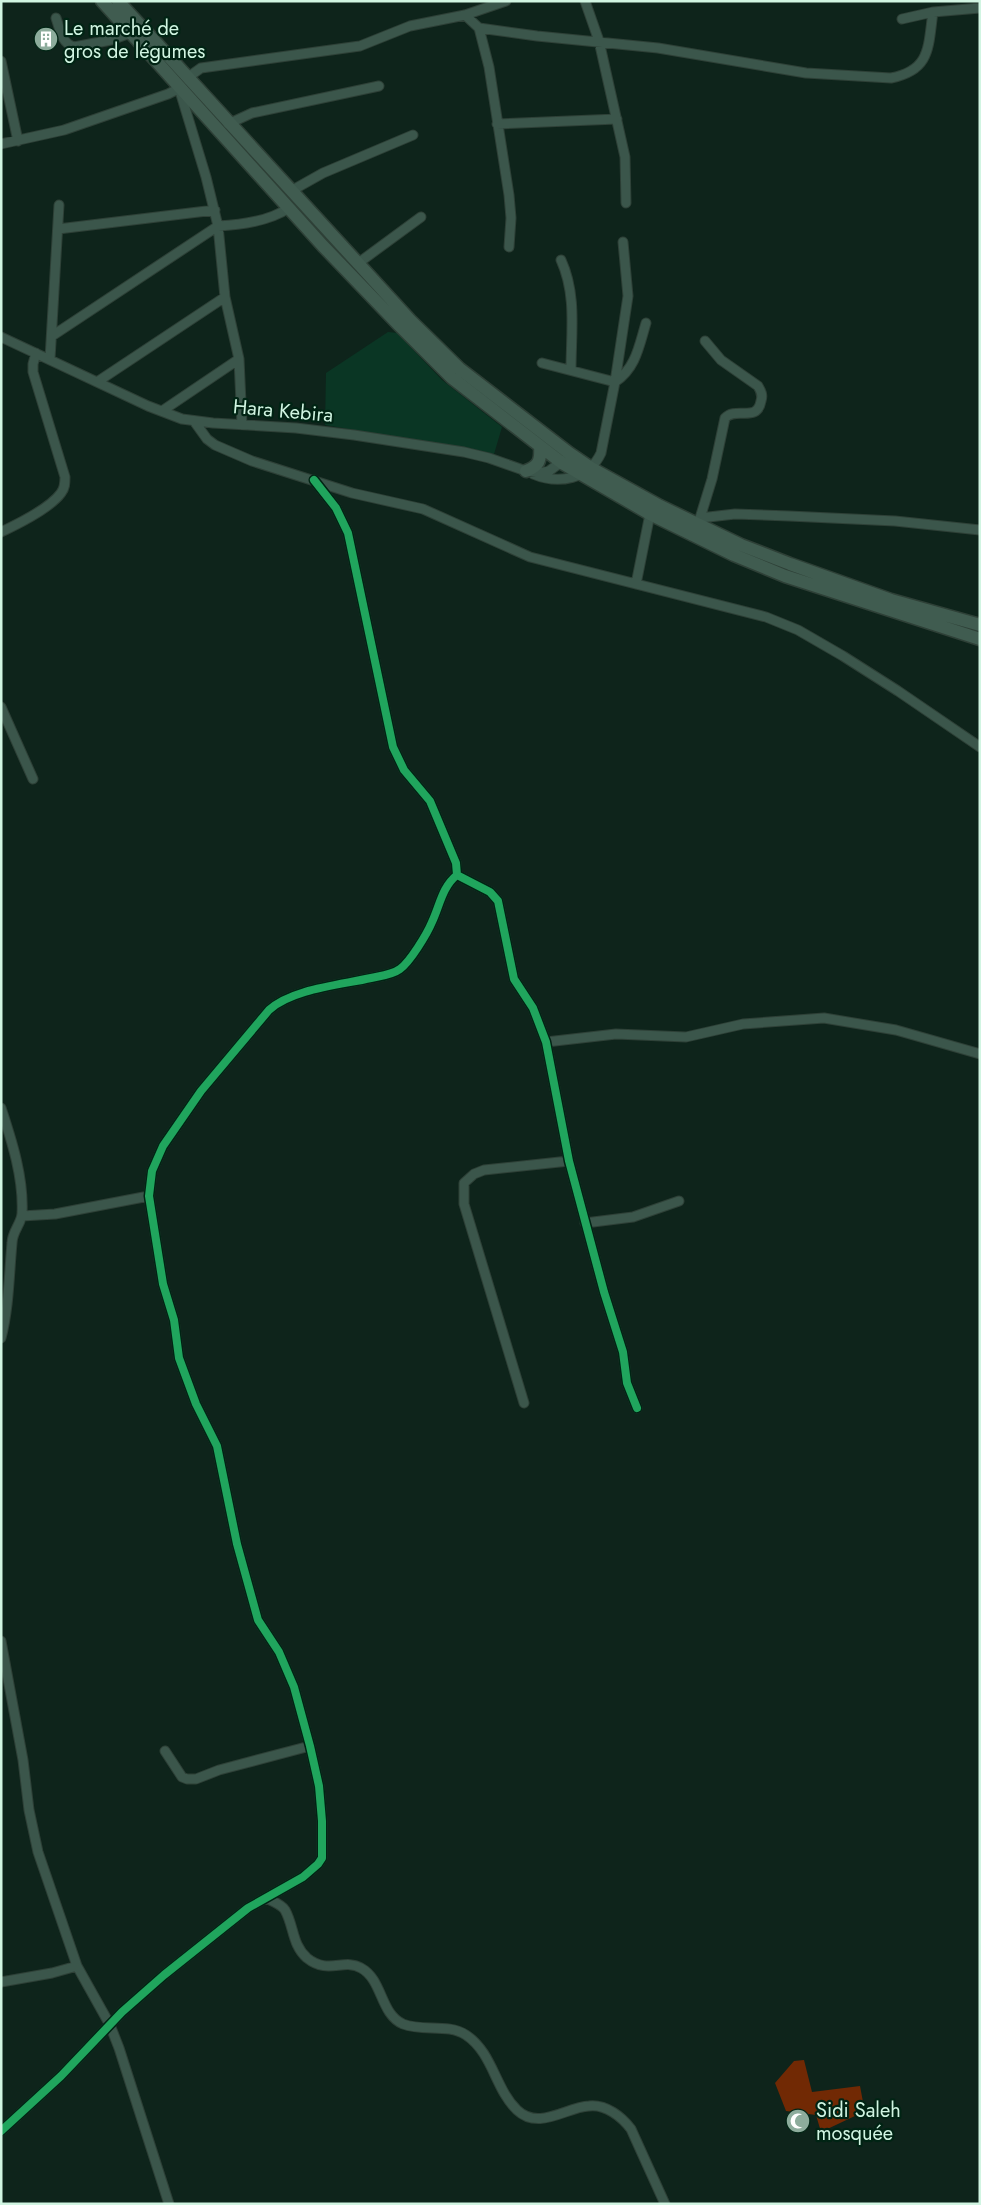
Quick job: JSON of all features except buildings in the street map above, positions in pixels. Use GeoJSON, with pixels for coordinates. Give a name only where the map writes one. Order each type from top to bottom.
{"type":"FeatureCollection","features":[{"type":"Feature","properties":{"kind":"main road"},"geometry":{"type":"LineString","coordinates":[[102,1],[130,33],[228,124],[410,320],[456,373],[565,458]]}},
{"type":"Feature","properties":{"kind":"main road"},"geometry":{"type":"LineString","coordinates":[[118,1],[182,82],[289,208],[398,324],[540,446],[565,458],[650,514],[694,537],[785,576],[980,639]]}},
{"type":"Feature","properties":{"kind":"main road"},"geometry":{"type":"LineString","coordinates":[[526,472],[536,468],[539,464],[540,446]]}},
{"type":"Feature","properties":{"kind":"main road"},"geometry":{"type":"LineString","coordinates":[[586,471],[698,521],[741,545],[883,597],[980,625]]}},
{"type":"Feature","properties":{"kind":"main road"},"geometry":{"type":"LineString","coordinates":[[934,625],[938,612]]}},
{"type":"Feature","properties":{"kind":"street"},"geometry":{"type":"LineString","coordinates":[[1,144],[64,130],[168,94],[201,68],[360,46],[410,26],[465,16],[506,1]]}},
{"type":"Feature","properties":{"kind":"street"},"geometry":{"type":"LineString","coordinates":[[585,1],[599,41],[626,157],[626,203]]}},
{"type":"Feature","properties":{"kind":"street"},"geometry":{"type":"LineString","coordinates":[[902,19],[933,12],[980,8]]}},
{"type":"Feature","properties":{"kind":"street"},"geometry":{"type":"LineString","coordinates":[[465,16],[479,28],[537,36],[658,48],[806,73],[891,78],[904,76],[922,63],[927,53],[933,12]]}},
{"type":"Feature","properties":{"kind":"street"},"geometry":{"type":"LineString","coordinates":[[56,18],[64,41],[74,47],[111,40],[130,33]]}},
{"type":"Feature","properties":{"kind":"street"},"geometry":{"type":"LineString","coordinates":[[479,28],[489,68],[509,195],[511,218],[509,248]]}},
{"type":"Feature","properties":{"kind":"street"},"geometry":{"type":"LineString","coordinates":[[1,61],[18,141]]}},
{"type":"Feature","properties":{"kind":"street"},"geometry":{"type":"LineString","coordinates":[[182,82],[218,226],[225,297],[238,359],[242,425]]}},
{"type":"Feature","properties":{"kind":"street"},"geometry":{"type":"LineString","coordinates":[[228,124],[252,113],[379,86]]}},
{"type":"Feature","properties":{"kind":"street"},"geometry":{"type":"LineString","coordinates":[[498,124],[617,119]]}},
{"type":"Feature","properties":{"kind":"street"},"geometry":{"type":"LineString","coordinates":[[291,191],[323,173],[413,135]]}},
{"type":"Feature","properties":{"kind":"street"},"geometry":{"type":"LineString","coordinates":[[50,360],[60,204]]}},
{"type":"Feature","properties":{"kind":"street"},"geometry":{"type":"LineString","coordinates":[[52,336],[218,226],[272,217],[289,208]]}},
{"type":"Feature","properties":{"kind":"street"},"geometry":{"type":"LineString","coordinates":[[58,229],[214,210]]}},
{"type":"Feature","properties":{"kind":"street"},"geometry":{"type":"LineString","coordinates":[[357,264],[421,217]]}},
{"type":"Feature","properties":{"kind":"street"},"geometry":{"type":"LineString","coordinates":[[526,472],[555,480],[586,471],[601,452],[615,382],[628,296],[623,242]]}},
{"type":"Feature","properties":{"kind":"street"},"geometry":{"type":"LineString","coordinates":[[562,260],[569,277],[572,293],[571,370]]}},
{"type":"Feature","properties":{"kind":"street"},"geometry":{"type":"LineString","coordinates":[[97,382],[225,297]]}},
{"type":"Feature","properties":{"kind":"street"},"geometry":{"type":"LineString","coordinates":[[542,362],[615,382],[626,375],[633,365],[646,323]]}},
{"type":"Feature","properties":{"kind":"street","name":"Hara Kebira"},"geometry":{"type":"LineString","coordinates":[[1,338],[148,406],[194,422],[323,430],[447,449],[489,458],[526,472],[540,473],[565,458]]}},
{"type":"Feature","properties":{"kind":"street"},"geometry":{"type":"LineString","coordinates":[[694,537],[712,479],[725,418],[733,414],[753,413],[758,410],[762,398],[758,386],[721,360],[705,341]]}},
{"type":"Feature","properties":{"kind":"street"},"geometry":{"type":"LineString","coordinates":[[1,532],[28,518],[57,497],[65,486],[65,477],[33,372],[36,353]]}},
{"type":"Feature","properties":{"kind":"street"},"geometry":{"type":"LineString","coordinates":[[162,410],[238,359]]}},
{"type":"Feature","properties":{"kind":"street"},"geometry":{"type":"LineString","coordinates":[[194,422],[207,439],[226,450],[352,493],[423,510],[530,557],[737,608],[798,630],[898,691],[980,747]]}},
{"type":"Feature","properties":{"kind":"street"},"geometry":{"type":"LineString","coordinates":[[314,480],[336,508],[348,533],[377,676],[398,760],[430,801],[456,863],[457,875]]}},
{"type":"Feature","properties":{"kind":"street"},"geometry":{"type":"LineString","coordinates":[[636,584],[650,514]]}},
{"type":"Feature","properties":{"kind":"street"},"geometry":{"type":"LineString","coordinates":[[698,521],[735,514],[921,523],[980,530]]}},
{"type":"Feature","properties":{"kind":"street"},"geometry":{"type":"LineString","coordinates":[[1,706],[33,779]]}},
{"type":"Feature","properties":{"kind":"street"},"geometry":{"type":"LineString","coordinates":[[457,875],[490,892],[498,901],[514,979],[533,1008],[546,1042],[569,1161],[604,1292],[623,1352],[627,1383],[637,1408]]}},
{"type":"Feature","properties":{"kind":"street"},"geometry":{"type":"LineString","coordinates":[[1,2131],[61,2076],[110,2025],[164,1975],[248,1908],[302,1877],[318,1864],[322,1858],[322,1821],[319,1786],[294,1687],[280,1652],[258,1620],[237,1544],[217,1446],[196,1404],[179,1358],[174,1320],[163,1284],[149,1196],[152,1171],[163,1146],[201,1091],[257,1022],[275,1004],[294,995],[381,976],[399,970],[406,964],[429,929],[443,892],[457,875]]}},
{"type":"Feature","properties":{"kind":"street"},"geometry":{"type":"LineString","coordinates":[[546,1042],[616,1034],[686,1037],[743,1024],[824,1018],[896,1030],[980,1054]]}},
{"type":"Feature","properties":{"kind":"street"},"geometry":{"type":"LineString","coordinates":[[1,1108],[12,1143],[21,1190],[22,1216],[12,1238],[8,1312],[1,1338]]}},
{"type":"Feature","properties":{"kind":"street"},"geometry":{"type":"LineString","coordinates":[[524,1403],[464,1204],[464,1183],[474,1174],[484,1170],[569,1161]]}},
{"type":"Feature","properties":{"kind":"street"},"geometry":{"type":"LineString","coordinates":[[22,1216],[55,1214],[149,1196]]}},
{"type":"Feature","properties":{"kind":"street"},"geometry":{"type":"LineString","coordinates":[[585,1223],[633,1217],[679,1201]]}},
{"type":"Feature","properties":{"kind":"street"},"geometry":{"type":"LineString","coordinates":[[1,1641],[38,1852],[77,1966],[110,2025],[169,2204]]}},
{"type":"Feature","properties":{"kind":"street"},"geometry":{"type":"LineString","coordinates":[[165,1751],[182,1777],[196,1779],[218,1770],[310,1746]]}},
{"type":"Feature","properties":{"kind":"street"},"geometry":{"type":"LineString","coordinates":[[266,1898],[285,1910],[296,1944],[307,1958],[322,1966],[353,1965],[362,1968],[368,1974],[392,2018],[405,2025],[417,2028],[452,2030],[464,2034],[474,2042],[492,2067],[509,2100],[525,2116],[550,2118],[589,2106],[607,2110],[624,2120],[631,2129],[665,2204]]}},
{"type":"Feature","properties":{"kind":"street"},"geometry":{"type":"LineString","coordinates":[[1,1982],[52,1973],[77,1966]]}},
{"type":"Feature","properties":{"kind":"shaded area"},"geometry":{"type":"Polygon","coordinates":[[[388,332],[397,333],[442,380],[502,427],[494,454],[325,425],[326,373],[388,332]]]}},
{"type":"Feature","properties":{"kind":"shaded area"},"geometry":{"type":"Polygon","coordinates":[[[804,2060],[812,2092],[860,2086],[863,2102],[857,2115],[821,2132],[816,2115],[786,2111],[775,2083],[794,2061],[804,2060]]]}},
{"type":"Feature","properties":{"kind":"cycle path"},"geometry":{"type":"LineString","coordinates":[[314,480],[336,508],[348,533],[393,747],[404,770],[430,801],[456,863],[457,875],[490,892],[498,901],[514,979],[533,1008],[546,1042],[569,1161],[604,1292],[623,1352],[627,1383],[637,1408]]}},
{"type":"Feature","properties":{"kind":"cycle path"},"geometry":{"type":"LineString","coordinates":[[1,2131],[61,2076],[122,2012],[164,1975],[248,1908],[303,1877],[322,1858],[322,1821],[319,1786],[294,1687],[279,1652],[258,1620],[237,1544],[217,1446],[196,1404],[179,1358],[174,1320],[163,1284],[149,1196],[152,1171],[163,1146],[201,1091],[269,1010],[290,997],[303,992],[386,975],[400,969],[409,960],[422,940],[448,885],[457,875]]}},
{"type":"Feature","properties":{"kind":"place","name":"Le marché de gros de légumes"},"geometry":{"type":"Point","coordinates":[46,39]}},
{"type":"Feature","properties":{"kind":"place","name":"Sidi Saleh mosquée"},"geometry":{"type":"Point","coordinates":[798,2121]}}]}
